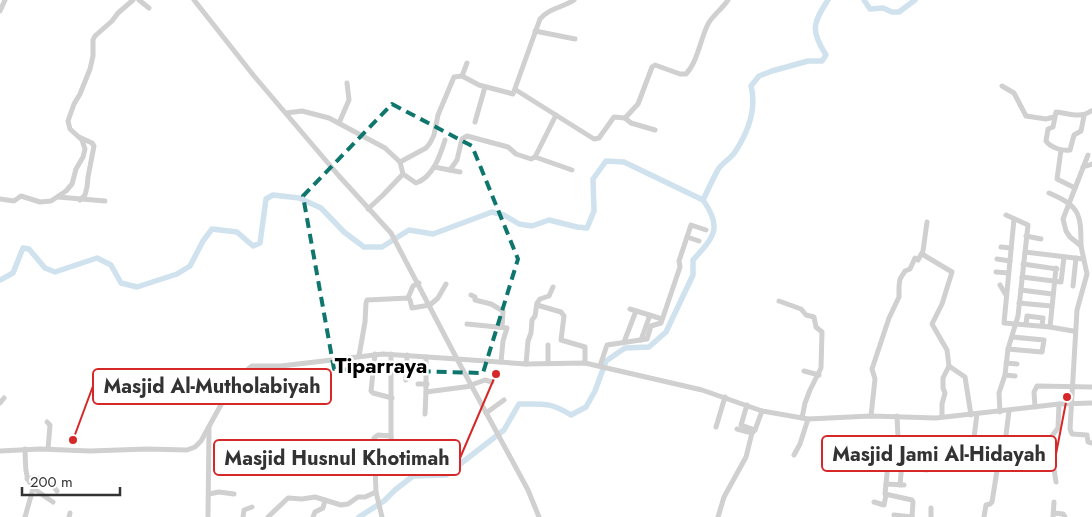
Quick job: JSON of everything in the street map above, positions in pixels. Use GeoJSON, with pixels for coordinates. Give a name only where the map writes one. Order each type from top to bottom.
{"type":"FeatureCollection","features":[{"type":"Feature","properties":{"kind":"street"},"geometry":{"type":"LineString","coordinates":[[0,11],[5,0]]}},
{"type":"Feature","properties":{"kind":"street"},"geometry":{"type":"LineString","coordinates":[[0,199],[14,201],[21,196],[40,202],[51,201],[66,191],[72,184],[76,169],[84,157],[85,149],[84,142],[70,129],[68,121],[90,69],[93,56],[93,40],[133,0]]}},
{"type":"Feature","properties":{"kind":"street"},"geometry":{"type":"LineString","coordinates":[[139,0],[149,8]]}},
{"type":"Feature","properties":{"kind":"street"},"geometry":{"type":"LineString","coordinates":[[194,0],[286,113],[391,233],[528,490],[539,517]]}},
{"type":"Feature","properties":{"kind":"street"},"geometry":{"type":"LineString","coordinates":[[400,162],[426,148],[430,143],[434,135],[438,115],[453,79],[462,76],[479,85],[512,95],[516,90],[534,31],[540,19],[545,13],[574,0]]}},
{"type":"Feature","properties":{"kind":"street"},"geometry":{"type":"LineString","coordinates":[[625,118],[638,104],[653,65],[680,74],[688,72],[707,26],[728,0]]}},
{"type":"Feature","properties":{"kind":"street"},"geometry":{"type":"LineString","coordinates":[[534,31],[575,39]]}},
{"type":"Feature","properties":{"kind":"street"},"geometry":{"type":"LineString","coordinates":[[462,76],[468,63]]}},
{"type":"Feature","properties":{"kind":"street"},"geometry":{"type":"LineString","coordinates":[[339,123],[349,100],[347,83]]}},
{"type":"Feature","properties":{"kind":"street"},"geometry":{"type":"LineString","coordinates":[[1002,86],[1014,93],[1026,116],[1046,119],[1054,117]]}},
{"type":"Feature","properties":{"kind":"street"},"geometry":{"type":"LineString","coordinates":[[475,122],[485,87]]}},
{"type":"Feature","properties":{"kind":"street"},"geometry":{"type":"LineString","coordinates":[[516,90],[597,139],[614,118],[625,118],[631,123],[655,130]]}},
{"type":"Feature","properties":{"kind":"street"},"geometry":{"type":"LineString","coordinates":[[286,113],[302,111],[316,114],[339,123],[385,148],[400,162],[403,174],[416,184],[434,167],[445,140]]}},
{"type":"Feature","properties":{"kind":"street"},"geometry":{"type":"LineString","coordinates":[[1084,116],[1057,112],[1054,117],[1053,127],[1048,129],[1046,141],[1049,145],[1061,150],[1071,150],[1074,135],[1081,131],[1084,116],[1091,111]]}},
{"type":"Feature","properties":{"kind":"street"},"geometry":{"type":"LineString","coordinates":[[450,170],[457,160],[462,139],[467,136],[508,147],[516,154],[528,160],[535,157],[556,115]]}},
{"type":"Feature","properties":{"kind":"street"},"geometry":{"type":"LineString","coordinates":[[79,137],[92,142],[94,146],[87,187],[85,194],[80,200]]}},
{"type":"Feature","properties":{"kind":"street"},"geometry":{"type":"LineString","coordinates":[[1061,150],[1057,180],[1075,188]]}},
{"type":"Feature","properties":{"kind":"street"},"geometry":{"type":"LineString","coordinates":[[1081,246],[1070,237],[1063,219],[1088,155]]}},
{"type":"Feature","properties":{"kind":"street"},"geometry":{"type":"LineString","coordinates":[[535,157],[572,170]]}},
{"type":"Feature","properties":{"kind":"street"},"geometry":{"type":"LineString","coordinates":[[1083,167],[1092,164]]}},
{"type":"Feature","properties":{"kind":"street"},"geometry":{"type":"LineString","coordinates":[[434,167],[460,172]]}},
{"type":"Feature","properties":{"kind":"street"},"geometry":{"type":"LineString","coordinates":[[368,208],[403,174]]}},
{"type":"Feature","properties":{"kind":"street"},"geometry":{"type":"LineString","coordinates":[[1049,193],[1069,203],[1080,217],[1081,246],[1087,274],[1077,310],[1071,433],[1087,434],[1088,442],[1092,443]]}},
{"type":"Feature","properties":{"kind":"street"},"geometry":{"type":"LineString","coordinates":[[58,197],[105,201]]}},
{"type":"Feature","properties":{"kind":"street"},"geometry":{"type":"LineString","coordinates":[[1000,412],[999,393],[1008,349],[1017,323],[1028,225],[1006,215]]}},
{"type":"Feature","properties":{"kind":"street"},"geometry":{"type":"LineString","coordinates":[[1014,219],[1004,323],[1026,324],[1073,331]]}},
{"type":"Feature","properties":{"kind":"street"},"geometry":{"type":"LineString","coordinates":[[871,416],[875,378],[872,369],[889,318],[899,297],[900,279],[905,271],[910,269],[915,258],[918,260],[922,254],[925,244],[926,222]]}},
{"type":"Feature","properties":{"kind":"street"},"geometry":{"type":"LineString","coordinates":[[601,367],[607,345],[647,339],[651,326],[661,322],[680,266],[679,261],[691,224],[706,230]]}},
{"type":"Feature","properties":{"kind":"street"},"geometry":{"type":"LineString","coordinates":[[1026,236],[1041,239]]}},
{"type":"Feature","properties":{"kind":"street"},"geometry":{"type":"LineString","coordinates":[[687,237],[699,241]]}},
{"type":"Feature","properties":{"kind":"street"},"geometry":{"type":"LineString","coordinates":[[1001,247],[1011,248]]}},
{"type":"Feature","properties":{"kind":"street"},"geometry":{"type":"LineString","coordinates":[[1025,252],[1083,258]]}},
{"type":"Feature","properties":{"kind":"street"},"geometry":{"type":"LineString","coordinates":[[922,254],[952,272],[942,304],[932,324],[947,350],[950,366],[943,378],[945,393],[942,404],[942,417]]}},
{"type":"Feature","properties":{"kind":"street"},"geometry":{"type":"LineString","coordinates":[[1022,277],[1061,282],[1064,257]]}},
{"type":"Feature","properties":{"kind":"street"},"geometry":{"type":"LineString","coordinates":[[1073,286],[1076,258]]}},
{"type":"Feature","properties":{"kind":"street"},"geometry":{"type":"LineString","coordinates":[[997,259],[1010,261]]}},
{"type":"Feature","properties":{"kind":"street"},"geometry":{"type":"LineString","coordinates":[[1023,264],[1062,269]]}},
{"type":"Feature","properties":{"kind":"street"},"geometry":{"type":"LineString","coordinates":[[1050,327],[1056,268]]}},
{"type":"Feature","properties":{"kind":"street"},"geometry":{"type":"LineString","coordinates":[[996,272],[1008,273]]}},
{"type":"Feature","properties":{"kind":"street"},"geometry":{"type":"LineString","coordinates":[[408,298],[413,286],[419,283]]}},
{"type":"Feature","properties":{"kind":"street"},"geometry":{"type":"LineString","coordinates":[[408,298],[412,308],[430,305],[438,298],[446,284]]}},
{"type":"Feature","properties":{"kind":"street"},"geometry":{"type":"LineString","coordinates":[[1006,295],[998,285],[1007,286]]}},
{"type":"Feature","properties":{"kind":"street"},"geometry":{"type":"LineString","coordinates":[[526,364],[528,341],[536,305],[540,299],[549,296],[553,286]]}},
{"type":"Feature","properties":{"kind":"street"},"geometry":{"type":"LineString","coordinates":[[1020,290],[1052,294]]}},
{"type":"Feature","properties":{"kind":"street"},"geometry":{"type":"LineString","coordinates":[[470,295],[474,296],[475,300],[491,304],[495,308],[502,310],[502,327]]}},
{"type":"Feature","properties":{"kind":"street"},"geometry":{"type":"LineString","coordinates":[[359,356],[365,322],[366,301],[369,299],[408,298]]}},
{"type":"Feature","properties":{"kind":"street"},"geometry":{"type":"LineString","coordinates":[[779,301],[801,309],[806,315],[814,317],[816,327],[821,331],[821,368],[810,390],[800,444],[794,455]]}},
{"type":"Feature","properties":{"kind":"street"},"geometry":{"type":"LineString","coordinates":[[1019,303],[1051,306]]}},
{"type":"Feature","properties":{"kind":"street"},"geometry":{"type":"LineString","coordinates":[[536,305],[561,312],[564,316],[560,340],[585,347],[585,363]]}},
{"type":"Feature","properties":{"kind":"street"},"geometry":{"type":"LineString","coordinates":[[624,342],[633,310],[662,319]]}},
{"type":"Feature","properties":{"kind":"street"},"geometry":{"type":"LineString","coordinates":[[641,340],[650,315]]}},
{"type":"Feature","properties":{"kind":"street"},"geometry":{"type":"LineString","coordinates":[[467,324],[507,328],[503,341],[501,362]]}},
{"type":"Feature","properties":{"kind":"street"},"geometry":{"type":"LineString","coordinates":[[1008,349],[1042,352],[1044,340],[1012,337]]}},
{"type":"Feature","properties":{"kind":"street"},"geometry":{"type":"LineString","coordinates":[[548,345],[548,364]]}},
{"type":"Feature","properties":{"kind":"street"},"geometry":{"type":"LineString","coordinates":[[375,354],[371,391],[392,398]]}},
{"type":"Feature","properties":{"kind":"street"},"geometry":{"type":"LineString","coordinates":[[0,451],[48,449],[90,451],[187,450],[199,444],[223,401],[252,366],[305,364],[375,354],[526,364],[585,363],[702,390],[762,411],[805,419],[871,416],[942,417],[1059,404],[1092,403]]}},
{"type":"Feature","properties":{"kind":"street"},"geometry":{"type":"LineString","coordinates":[[391,354],[393,464]]}},
{"type":"Feature","properties":{"kind":"street"},"geometry":{"type":"LineString","coordinates":[[406,380],[407,355]]}},
{"type":"Feature","properties":{"kind":"street"},"geometry":{"type":"LineString","coordinates":[[425,414],[426,357]]}},
{"type":"Feature","properties":{"kind":"street"},"geometry":{"type":"LineString","coordinates":[[1006,363],[1017,364]]}},
{"type":"Feature","properties":{"kind":"street"},"geometry":{"type":"LineString","coordinates":[[950,366],[962,373],[966,378],[974,414],[973,445]]}},
{"type":"Feature","properties":{"kind":"street"},"geometry":{"type":"LineString","coordinates":[[804,370],[818,375]]}},
{"type":"Feature","properties":{"kind":"street"},"geometry":{"type":"LineString","coordinates":[[1004,375],[1015,376]]}},
{"type":"Feature","properties":{"kind":"street"},"geometry":{"type":"LineString","coordinates":[[426,392],[472,385],[485,380],[492,382]]}},
{"type":"Feature","properties":{"kind":"street"},"geometry":{"type":"LineString","coordinates":[[418,384],[427,384]]}},
{"type":"Feature","properties":{"kind":"street"},"geometry":{"type":"LineString","coordinates":[[1035,407],[1034,392],[1037,386],[1092,387]]}},
{"type":"Feature","properties":{"kind":"street"},"geometry":{"type":"LineString","coordinates":[[716,427],[725,397]]}},
{"type":"Feature","properties":{"kind":"street"},"geometry":{"type":"LineString","coordinates":[[486,413],[504,400]]}},
{"type":"Feature","properties":{"kind":"street"},"geometry":{"type":"LineString","coordinates":[[1056,482],[1054,462],[1048,449],[1049,440],[1058,428],[1059,404]]}},
{"type":"Feature","properties":{"kind":"street"},"geometry":{"type":"LineString","coordinates":[[747,405],[741,425],[754,432]]}},
{"type":"Feature","properties":{"kind":"street"},"geometry":{"type":"LineString","coordinates":[[718,517],[724,497],[746,457],[762,411]]}},
{"type":"Feature","properties":{"kind":"street"},"geometry":{"type":"LineString","coordinates":[[984,517],[986,504],[992,503],[1000,452],[1005,443],[1009,411]]}},
{"type":"Feature","properties":{"kind":"street"},"geometry":{"type":"LineString","coordinates":[[886,484],[902,485],[902,463],[899,460],[897,416]]}},
{"type":"Feature","properties":{"kind":"street"},"geometry":{"type":"LineString","coordinates":[[47,422],[50,424],[48,449]]}},
{"type":"Feature","properties":{"kind":"street"},"geometry":{"type":"LineString","coordinates":[[208,517],[209,428]]}},
{"type":"Feature","properties":{"kind":"street"},"geometry":{"type":"LineString","coordinates":[[737,429],[754,432]]}},
{"type":"Feature","properties":{"kind":"street"},"geometry":{"type":"LineString","coordinates":[[382,517],[376,492],[374,438],[378,435],[391,436]]}},
{"type":"Feature","properties":{"kind":"street"},"geometry":{"type":"LineString","coordinates":[[899,448],[912,448],[913,468],[926,470]]}},
{"type":"Feature","properties":{"kind":"street"},"geometry":{"type":"LineString","coordinates":[[25,450],[29,484],[53,502]]}},
{"type":"Feature","properties":{"kind":"street"},"geometry":{"type":"LineString","coordinates":[[913,455],[928,456]]}},
{"type":"Feature","properties":{"kind":"street"},"geometry":{"type":"LineString","coordinates":[[880,460],[899,460]]}},
{"type":"Feature","properties":{"kind":"street"},"geometry":{"type":"LineString","coordinates":[[874,502],[884,504],[888,464],[889,462],[899,460]]}},
{"type":"Feature","properties":{"kind":"street"},"geometry":{"type":"LineString","coordinates":[[27,479],[41,478],[54,486],[58,491]]}},
{"type":"Feature","properties":{"kind":"street"},"geometry":{"type":"LineString","coordinates":[[25,517],[34,489]]}},
{"type":"Feature","properties":{"kind":"street"},"geometry":{"type":"LineString","coordinates":[[209,494],[219,492],[234,494]]}},
{"type":"Feature","properties":{"kind":"street"},"geometry":{"type":"LineString","coordinates":[[268,517],[288,498],[302,499],[313,497],[344,505],[358,497],[365,497],[376,492]]}},
{"type":"Feature","properties":{"kind":"street"},"geometry":{"type":"LineString","coordinates":[[886,495],[912,500],[913,502],[912,517],[894,516]]}},
{"type":"Feature","properties":{"kind":"street"},"geometry":{"type":"LineString","coordinates":[[313,517],[315,512],[323,508],[325,500]]}},
{"type":"Feature","properties":{"kind":"street"},"geometry":{"type":"LineString","coordinates":[[1054,502],[1054,515],[1063,514],[1065,517]]}},
{"type":"Feature","properties":{"kind":"street"},"geometry":{"type":"LineString","coordinates":[[243,517],[244,510],[252,507]]}},
{"type":"Feature","properties":{"kind":"street"},"geometry":{"type":"LineString","coordinates":[[931,508],[931,517]]}},
{"type":"Feature","properties":{"kind":"highlighted area"},"geometry":{"type":"Polygon","coordinates":[[[392,104],[472,146],[518,259],[483,373],[334,369],[303,196],[392,104]]]}},
{"type":"Feature","properties":{"kind":"waterway"},"geometry":{"type":"LineString","coordinates":[[703,200],[719,168],[733,154],[744,136],[752,112],[753,95],[751,86],[759,76],[808,61],[822,61],[826,55],[817,39],[815,27],[819,15],[828,0]]}},
{"type":"Feature","properties":{"kind":"waterway"},"geometry":{"type":"LineString","coordinates":[[864,0],[870,9],[883,8],[892,12],[899,12],[915,0]]}},
{"type":"Feature","properties":{"kind":"waterway"},"geometry":{"type":"LineString","coordinates":[[0,280],[13,273],[23,248],[29,249],[45,268],[55,272],[97,258],[111,265],[121,283],[137,287],[177,274],[190,266],[203,241],[212,229],[237,232],[253,246],[260,243],[266,199],[273,195],[299,198],[321,208],[344,232],[364,247],[382,247],[409,230],[433,234],[492,212],[504,215],[519,224],[532,226],[549,220],[587,228],[594,211],[593,179],[606,161],[624,162],[703,200],[713,218],[713,232],[711,238],[693,260],[693,275],[666,332],[649,347],[625,348],[606,361],[595,391],[586,407],[571,415],[558,408],[546,405],[519,404],[504,430],[446,475],[413,476],[384,501],[359,517]]}},
{"type":"Feature","properties":{"kind":"place","name":"Masjid Husnul Khotimah"},"geometry":{"type":"Point","coordinates":[496,374]}},
{"type":"Feature","properties":{"kind":"place","name":"Masjid Jami Al-Hidayah"},"geometry":{"type":"Point","coordinates":[1067,397]}},
{"type":"Feature","properties":{"kind":"place","name":"Masjid Al-Mutholabiyah"},"geometry":{"type":"Point","coordinates":[73,440]}},
{"type":"Feature","properties":{"kind":"district","name":"Tiparraya"},"geometry":{"type":"Point","coordinates":[381,366]}}]}
